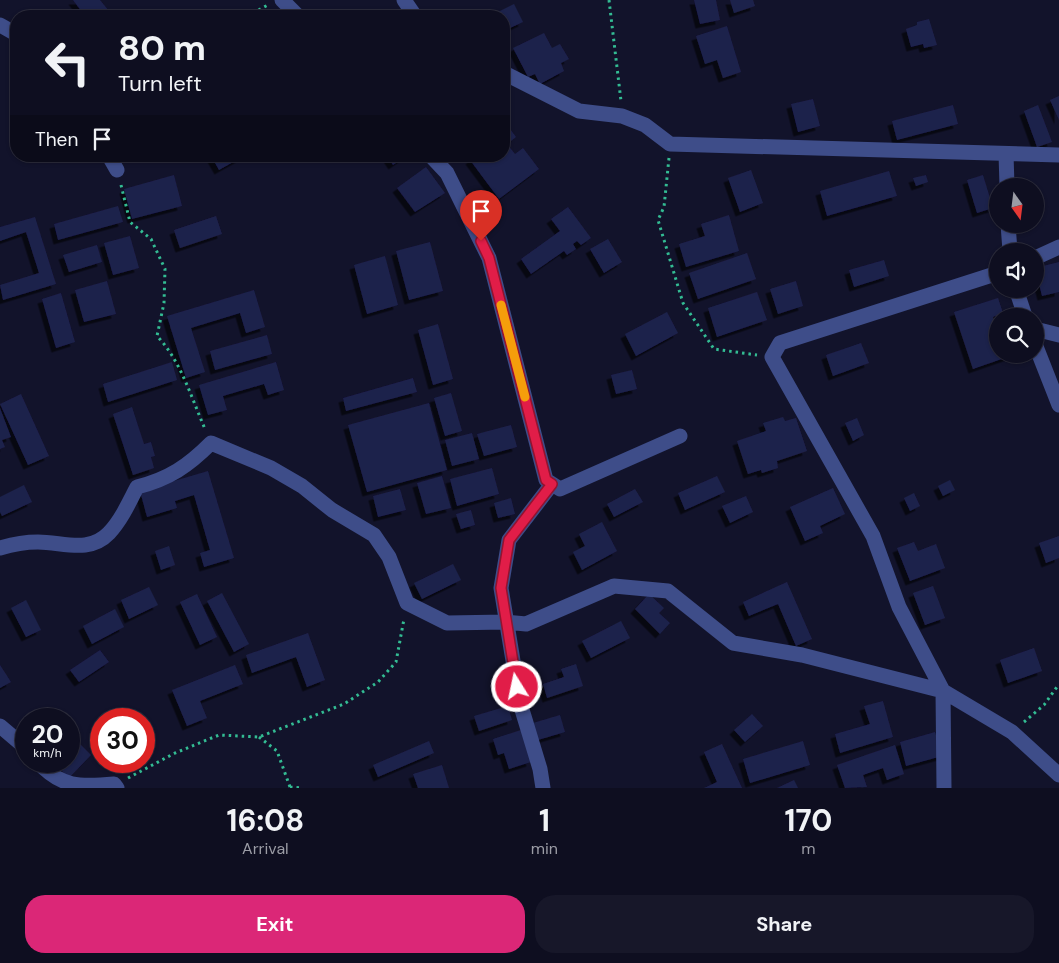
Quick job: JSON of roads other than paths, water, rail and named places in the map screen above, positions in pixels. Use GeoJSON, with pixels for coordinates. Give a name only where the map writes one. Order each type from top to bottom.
{"type":"FeatureCollection","features":[{"type":"Feature","properties":{"kind":"street"},"geometry":{"type":"LineString","coordinates":[[278,1],[290,10]]}},
{"type":"Feature","properties":{"kind":"street"},"geometry":{"type":"LineString","coordinates":[[510,76],[579,111],[622,116],[645,125],[670,144],[1059,155]]}},
{"type":"Feature","properties":{"kind":"street"},"geometry":{"type":"LineString","coordinates":[[1006,154],[1007,178]]}},
{"type":"Feature","properties":{"kind":"street"},"geometry":{"type":"LineString","coordinates":[[112,162],[117,170]]}},
{"type":"Feature","properties":{"kind":"street"},"geometry":{"type":"LineString","coordinates":[[437,162],[447,173],[489,258],[546,480],[560,489],[680,436]]}},
{"type":"Feature","properties":{"kind":"street"},"geometry":{"type":"LineString","coordinates":[[1044,254],[1059,248]]}},
{"type":"Feature","properties":{"kind":"street"},"geometry":{"type":"LineString","coordinates":[[944,788],[943,691],[899,607],[873,536],[772,357],[780,343],[989,276]]}},
{"type":"Feature","properties":{"kind":"street"},"geometry":{"type":"LineString","coordinates":[[1044,331],[1059,335]]}},
{"type":"Feature","properties":{"kind":"street"},"geometry":{"type":"LineString","coordinates":[[1042,363],[1059,405]]}},
{"type":"Feature","properties":{"kind":"street"},"geometry":{"type":"LineString","coordinates":[[0,548],[16,543],[40,542],[70,546],[91,545],[108,534],[122,516],[137,487],[157,482],[189,465],[211,443],[279,472],[302,486],[332,510],[374,535],[389,557],[407,603],[447,623],[505,622],[526,624],[614,586],[668,591],[733,643],[802,655],[943,691],[1012,732],[1059,775]]}},
{"type":"Feature","properties":{"kind":"street"},"geometry":{"type":"LineString","coordinates":[[543,788],[540,769],[520,703],[505,622],[501,588],[509,540],[552,484]]}},
{"type":"Feature","properties":{"kind":"street"},"geometry":{"type":"LineString","coordinates":[[0,726],[15,739]]}},
{"type":"Feature","properties":{"kind":"street"},"geometry":{"type":"LineString","coordinates":[[46,773],[75,787],[116,786]]}}]}
